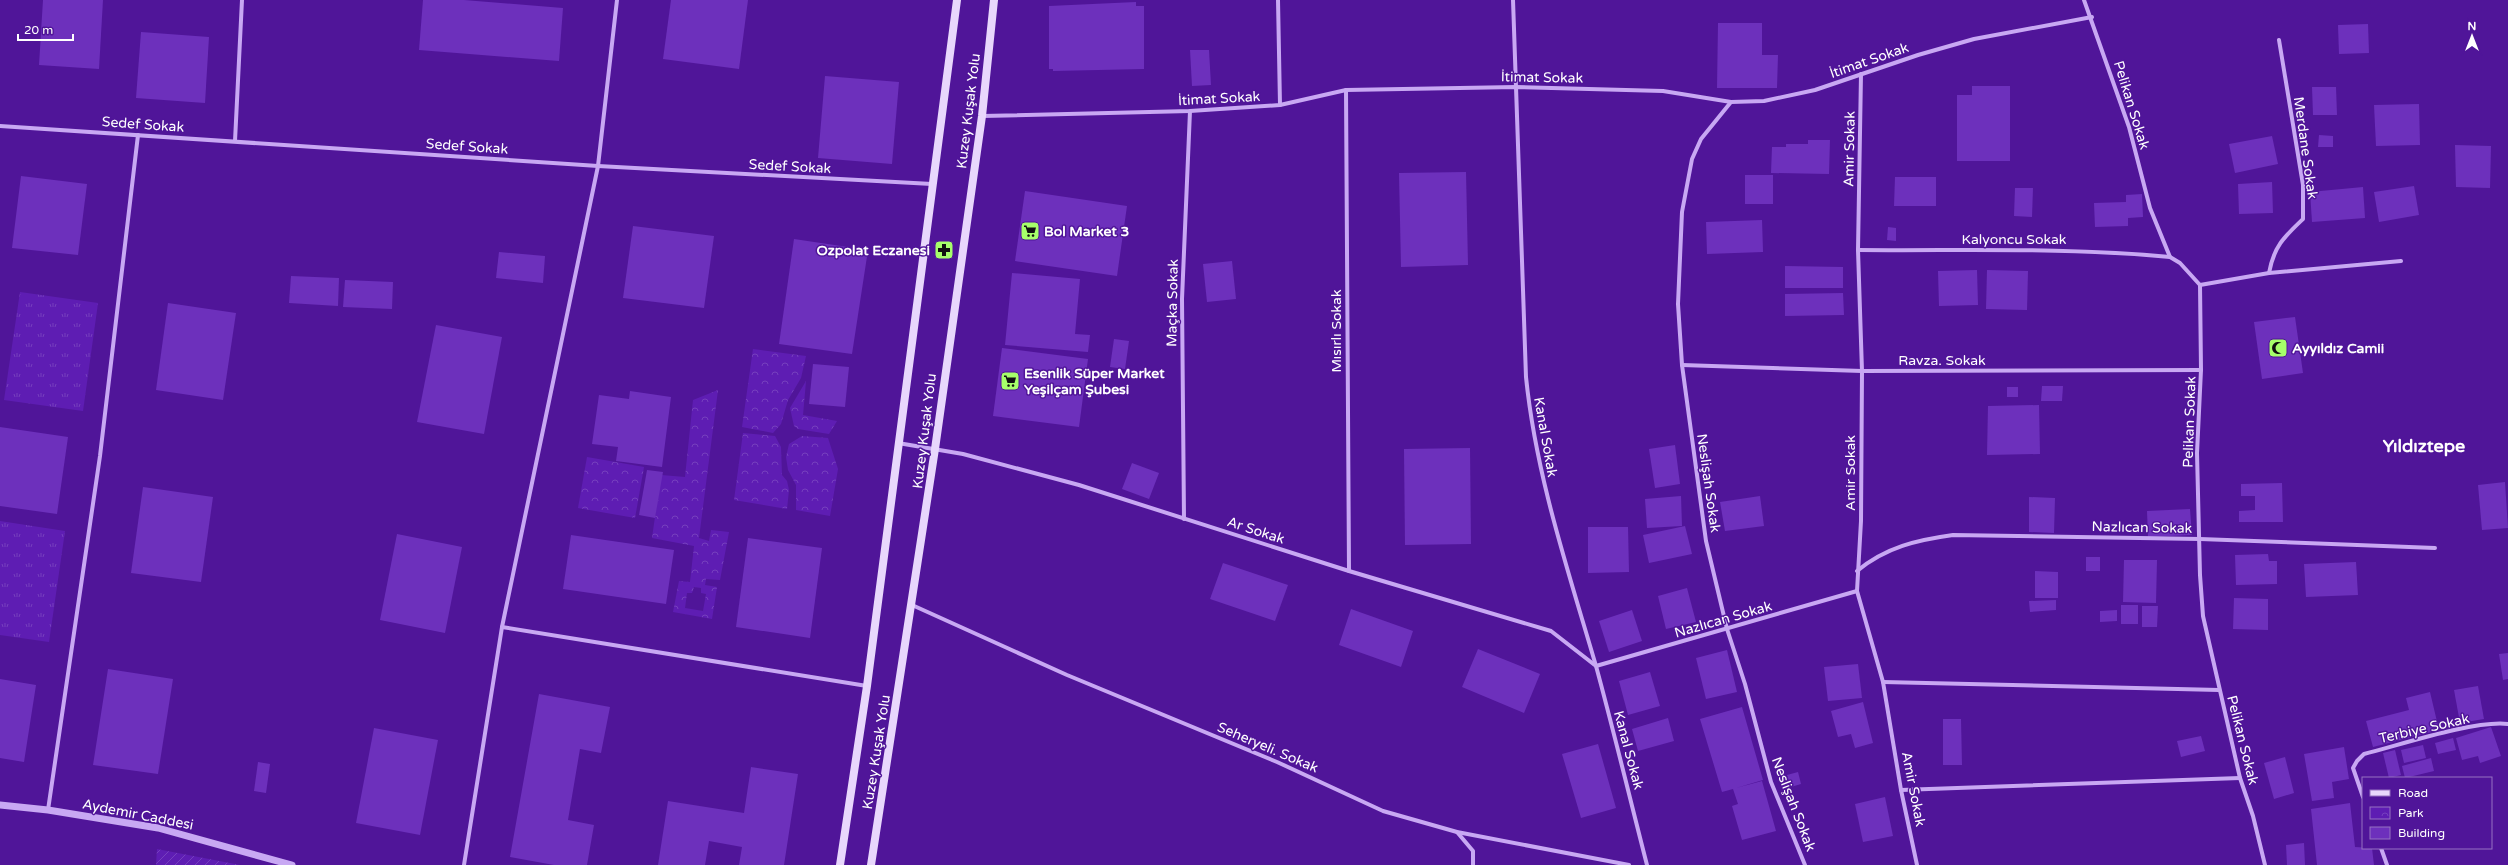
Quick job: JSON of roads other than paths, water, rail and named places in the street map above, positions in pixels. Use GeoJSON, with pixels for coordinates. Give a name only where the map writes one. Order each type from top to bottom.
{"type":"FeatureCollection","features":[{"type":"Feature","properties":{"kind":"main road","name":"Kuzey Kuşak Yolu"},"geometry":{"type":"LineString","coordinates":[[840,865],[867,686],[957,0]]}},
{"type":"Feature","properties":{"kind":"main road","name":"Kuzey Kuşak Yolu"},"geometry":{"type":"LineString","coordinates":[[871,865],[935,449],[982,116],[994,0]]}},
{"type":"Feature","properties":{"kind":"street"},"geometry":{"type":"LineString","coordinates":[[234,141],[242,0]]}},
{"type":"Feature","properties":{"kind":"street"},"geometry":{"type":"LineString","coordinates":[[464,865],[502,627],[598,166],[617,0]]}},
{"type":"Feature","properties":{"kind":"street"},"geometry":{"type":"LineString","coordinates":[[1278,0],[1280,105]]}},
{"type":"Feature","properties":{"kind":"street","name":"Kanal Sokak"},"geometry":{"type":"LineString","coordinates":[[1513,0],[1526,377],[1531,424],[1544,487],[1596,666],[1647,865]]}},
{"type":"Feature","properties":{"kind":"street","name":"Pelikan Sokak"},"geometry":{"type":"LineString","coordinates":[[2084,0],[2092,17],[2129,126],[2150,208],[2170,257],[2180,263],[2200,285],[2202,370],[2197,453],[2203,616],[2240,778],[2253,816],[2265,865]]}},
{"type":"Feature","properties":{"kind":"street","name":"İtimat Sokak"},"geometry":{"type":"LineString","coordinates":[[982,116],[1190,111],[1280,105],[1346,90],[1516,87],[1663,91],[1731,102],[1764,101],[1815,90],[1974,39],[2092,17]]}},
{"type":"Feature","properties":{"kind":"street","name":"Merdane Sokak"},"geometry":{"type":"LineString","coordinates":[[2269,273],[2272,254],[2279,244],[2303,219],[2303,185],[2279,40]]}},
{"type":"Feature","properties":{"kind":"street","name":"Amir Sokak"},"geometry":{"type":"LineString","coordinates":[[1861,74],[1858,250],[1862,371],[1861,521],[1857,591],[1883,682],[1901,790],[1917,865]]}},
{"type":"Feature","properties":{"kind":"street","name":"Mısırlı Sokak"},"geometry":{"type":"LineString","coordinates":[[1346,90],[1349,571]]}},
{"type":"Feature","properties":{"kind":"street","name":"Neslişah Sokak"},"geometry":{"type":"LineString","coordinates":[[1731,102],[1701,139],[1692,159],[1682,212],[1678,304],[1682,365],[1706,541],[1726,629],[1745,684],[1770,782],[1805,865]]}},
{"type":"Feature","properties":{"kind":"street","name":"Maçka Sokak"},"geometry":{"type":"LineString","coordinates":[[1184,519],[1182,299],[1190,111]]}},
{"type":"Feature","properties":{"kind":"street","name":"Sedef Sokak"},"geometry":{"type":"LineString","coordinates":[[0,126],[598,166],[932,184]]}},
{"type":"Feature","properties":{"kind":"street"},"geometry":{"type":"LineString","coordinates":[[48,810],[100,456],[138,135]]}},
{"type":"Feature","properties":{"kind":"street","name":"Kalyoncu Sokak"},"geometry":{"type":"LineString","coordinates":[[1858,250],[2049,249],[2106,251],[2170,257]]}},
{"type":"Feature","properties":{"kind":"street"},"geometry":{"type":"LineString","coordinates":[[2200,285],[2269,273],[2401,261]]}},
{"type":"Feature","properties":{"kind":"street","name":"Ravza. Sokak"},"geometry":{"type":"LineString","coordinates":[[1682,365],[1862,371],[2202,370]]}},
{"type":"Feature","properties":{"kind":"street","name":"Ar Sokak"},"geometry":{"type":"LineString","coordinates":[[898,442],[984,459],[1072,483],[1349,571],[1551,631],[1596,666]]}},
{"type":"Feature","properties":{"kind":"street","name":"Nazlıcan Sokak"},"geometry":{"type":"LineString","coordinates":[[1857,571],[1890,549],[1918,540],[1953,535],[2200,539],[2435,548]]}},
{"type":"Feature","properties":{"kind":"street","name":"Nazlıcan Sokak"},"geometry":{"type":"LineString","coordinates":[[1596,666],[1857,591]]}},
{"type":"Feature","properties":{"kind":"street","name":"Seheryeli. Sokak"},"geometry":{"type":"LineString","coordinates":[[912,605],[1067,675],[1277,762],[1383,811],[1457,832],[1629,865]]}},
{"type":"Feature","properties":{"kind":"street"},"geometry":{"type":"LineString","coordinates":[[502,627],[867,686]]}},
{"type":"Feature","properties":{"kind":"street"},"geometry":{"type":"LineString","coordinates":[[1883,682],[2219,690]]}},
{"type":"Feature","properties":{"kind":"street","name":"Terbiye Sokak"},"geometry":{"type":"LineString","coordinates":[[2362,794],[2353,768],[2364,754],[2462,730],[2500,723],[2508,724]]}},
{"type":"Feature","properties":{"kind":"street"},"geometry":{"type":"LineString","coordinates":[[1901,790],[2240,778]]}},
{"type":"Feature","properties":{"kind":"street","name":"Aydemir Caddesi"},"geometry":{"type":"LineString","coordinates":[[0,805],[48,810],[158,828],[292,865]]}},
{"type":"Feature","properties":{"kind":"street"},"geometry":{"type":"LineString","coordinates":[[1457,832],[1473,851],[1473,865]]}},
{"type":"Feature","properties":{"kind":"street"},"geometry":{"type":"LineString","coordinates":[[2381,849],[2387,865]]}},
{"type":"Feature","properties":{"kind":"place","name":"Bol Market 3"},"geometry":{"type":"Point","coordinates":[1030,231]}},
{"type":"Feature","properties":{"kind":"place","name":"Ozpolat Eczanesi"},"geometry":{"type":"Point","coordinates":[944,250]}},
{"type":"Feature","properties":{"kind":"place","name":"Ayyıldız Camii"},"geometry":{"type":"Point","coordinates":[2278,348]}},
{"type":"Feature","properties":{"kind":"place","name":"Esenlik Süper Market Yeşilçam Şubesi"},"geometry":{"type":"Point","coordinates":[1010,381]}},
{"type":"Feature","properties":{"kind":"district","name":"Yıldıztepe"},"geometry":{"type":"Point","coordinates":[2424,446]}}]}
